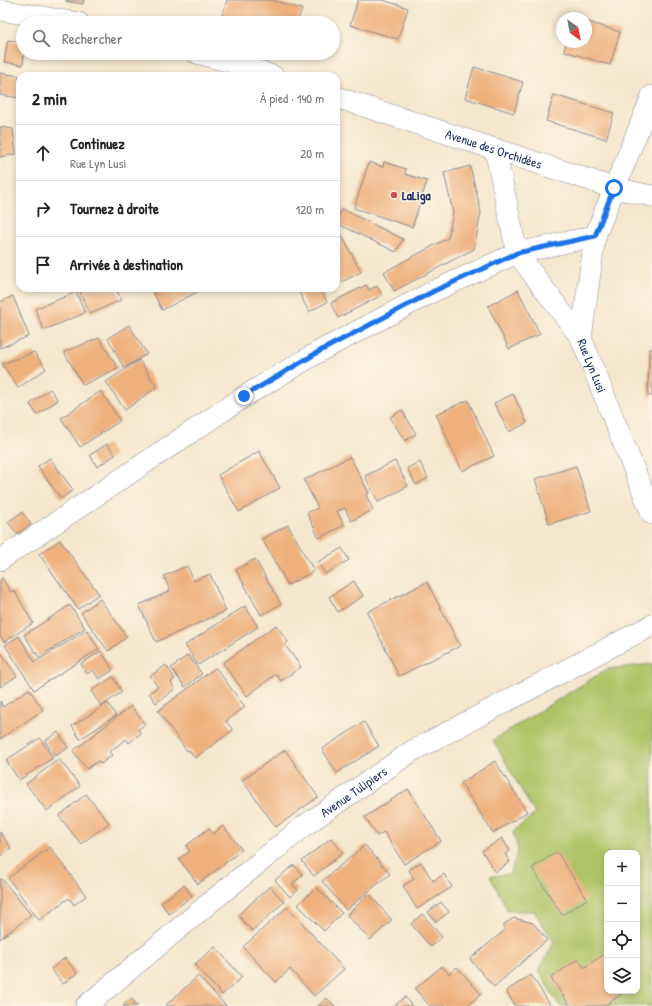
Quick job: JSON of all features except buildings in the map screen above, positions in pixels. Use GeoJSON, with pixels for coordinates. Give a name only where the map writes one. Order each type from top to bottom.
{"type":"FeatureCollection","features":[{"type":"Feature","properties":{"kind":"street"},"geometry":{"type":"LineString","coordinates":[[0,10],[36,16]]}},
{"type":"Feature","properties":{"kind":"street"},"geometry":{"type":"LineString","coordinates":[[223,60],[261,72]]}},
{"type":"Feature","properties":{"kind":"street","name":"Rue Lyn Lusi"},"geometry":{"type":"LineString","coordinates":[[652,96],[595,236],[581,338],[652,514]]}},
{"type":"Feature","properties":{"kind":"street","name":"Avenue des Orchidées"},"geometry":{"type":"LineString","coordinates":[[340,98],[614,188],[652,196]]}},
{"type":"Feature","properties":{"kind":"street"},"geometry":{"type":"LineString","coordinates":[[495,149],[517,253],[581,338]]}},
{"type":"Feature","properties":{"kind":"street"},"geometry":{"type":"LineString","coordinates":[[0,560],[244,396],[320,351],[434,291],[517,253],[595,236]]}},
{"type":"Feature","properties":{"kind":"street","name":"Avenue Tulipiers"},"geometry":{"type":"LineString","coordinates":[[86,1006],[304,826],[412,751],[652,625]]}},
{"type":"Feature","properties":{"kind":"green space"},"geometry":{"type":"Polygon","coordinates":[[[652,664],[652,1006],[559,1006],[539,971],[554,942],[534,911],[508,911],[490,876],[510,874],[518,850],[513,831],[535,814],[493,740],[607,669],[652,664]]]}},
{"type":"Feature","properties":{"kind":"place","name":"LaLiga"},"geometry":{"type":"Point","coordinates":[394,195]}},
{"type":"Feature","properties":{"kind":"route"},"geometry":{"type":"LineString","coordinates":[[244,396],[320,351],[434,291],[517,253],[595,236],[614,188]]}}]}
